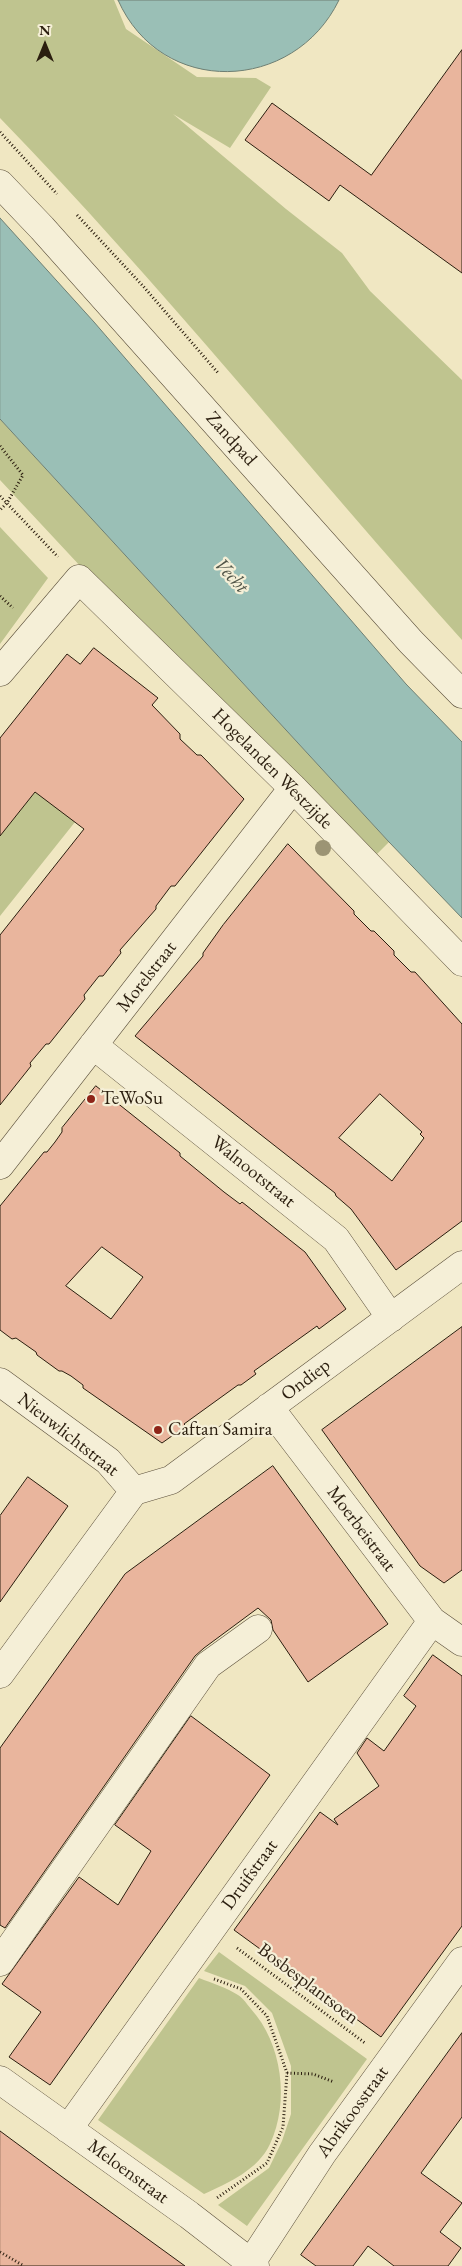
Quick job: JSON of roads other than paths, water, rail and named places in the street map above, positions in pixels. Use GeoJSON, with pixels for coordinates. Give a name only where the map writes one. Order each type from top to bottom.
{"type":"FeatureCollection","features":[{"type":"Feature","properties":{"kind":"street","name":"Zandpad"},"geometry":{"type":"LineString","coordinates":[[0,184],[49,235],[411,642],[462,694]]}},
{"type":"Feature","properties":{"kind":"street","name":"Hogelanden Westzijde"},"geometry":{"type":"LineString","coordinates":[[0,672],[79,579],[293,788],[462,962]]}},
{"type":"Feature","properties":{"kind":"street","name":"Morelstraat"},"geometry":{"type":"LineString","coordinates":[[0,1165],[293,788]]}},
{"type":"Feature","properties":{"kind":"street","name":"Walnootstraat"},"geometry":{"type":"LineString","coordinates":[[93,1046],[336,1239],[391,1318]]}},
{"type":"Feature","properties":{"kind":"street","name":"Ondiep"},"geometry":{"type":"LineString","coordinates":[[134,1491],[171,1480],[462,1265]]}},
{"type":"Feature","properties":{"kind":"street","name":"Nieuwlichtstraat"},"geometry":{"type":"LineString","coordinates":[[0,1382],[108,1462],[134,1491]]}},
{"type":"Feature","properties":{"kind":"street","name":"Moerbeistraat"},"geometry":{"type":"LineString","coordinates":[[269,1407],[432,1621],[462,1642]]}},
{"type":"Feature","properties":{"kind":"street"},"geometry":{"type":"LineString","coordinates":[[0,1674],[134,1491]]}},
{"type":"Feature","properties":{"kind":"street","name":"Druifstraat"},"geometry":{"type":"LineString","coordinates":[[68,2128],[432,1621]]}},
{"type":"Feature","properties":{"kind":"street"},"geometry":{"type":"LineString","coordinates":[[0,1962],[208,1665],[258,1629]]}},
{"type":"Feature","properties":{"kind":"street","name":"Abrikoosstraat"},"geometry":{"type":"LineString","coordinates":[[252,2265],[322,2154],[462,1961]]}},
{"type":"Feature","properties":{"kind":"street","name":"Meloenstraat"},"geometry":{"type":"LineString","coordinates":[[0,2080],[189,2215],[252,2265]]}},
{"type":"Feature","properties":{"kind":"water"},"geometry":{"type":"Polygon","coordinates":[[[118,0],[339,0],[318,31],[292,53],[261,67],[228,72],[195,68],[164,54],[138,32],[118,0]]]}},
{"type":"Feature","properties":{"kind":"water","name":"Vecht"},"geometry":{"type":"Polygon","coordinates":[[[0,218],[94,322],[406,684],[462,742],[462,918],[389,842],[0,419],[0,218]]]}},
{"type":"Feature","properties":{"kind":"place","name":"TeWoSu"},"geometry":{"type":"Point","coordinates":[91,1099]}},
{"type":"Feature","properties":{"kind":"place","name":"Caftan Samira"},"geometry":{"type":"Point","coordinates":[158,1430]}}]}
